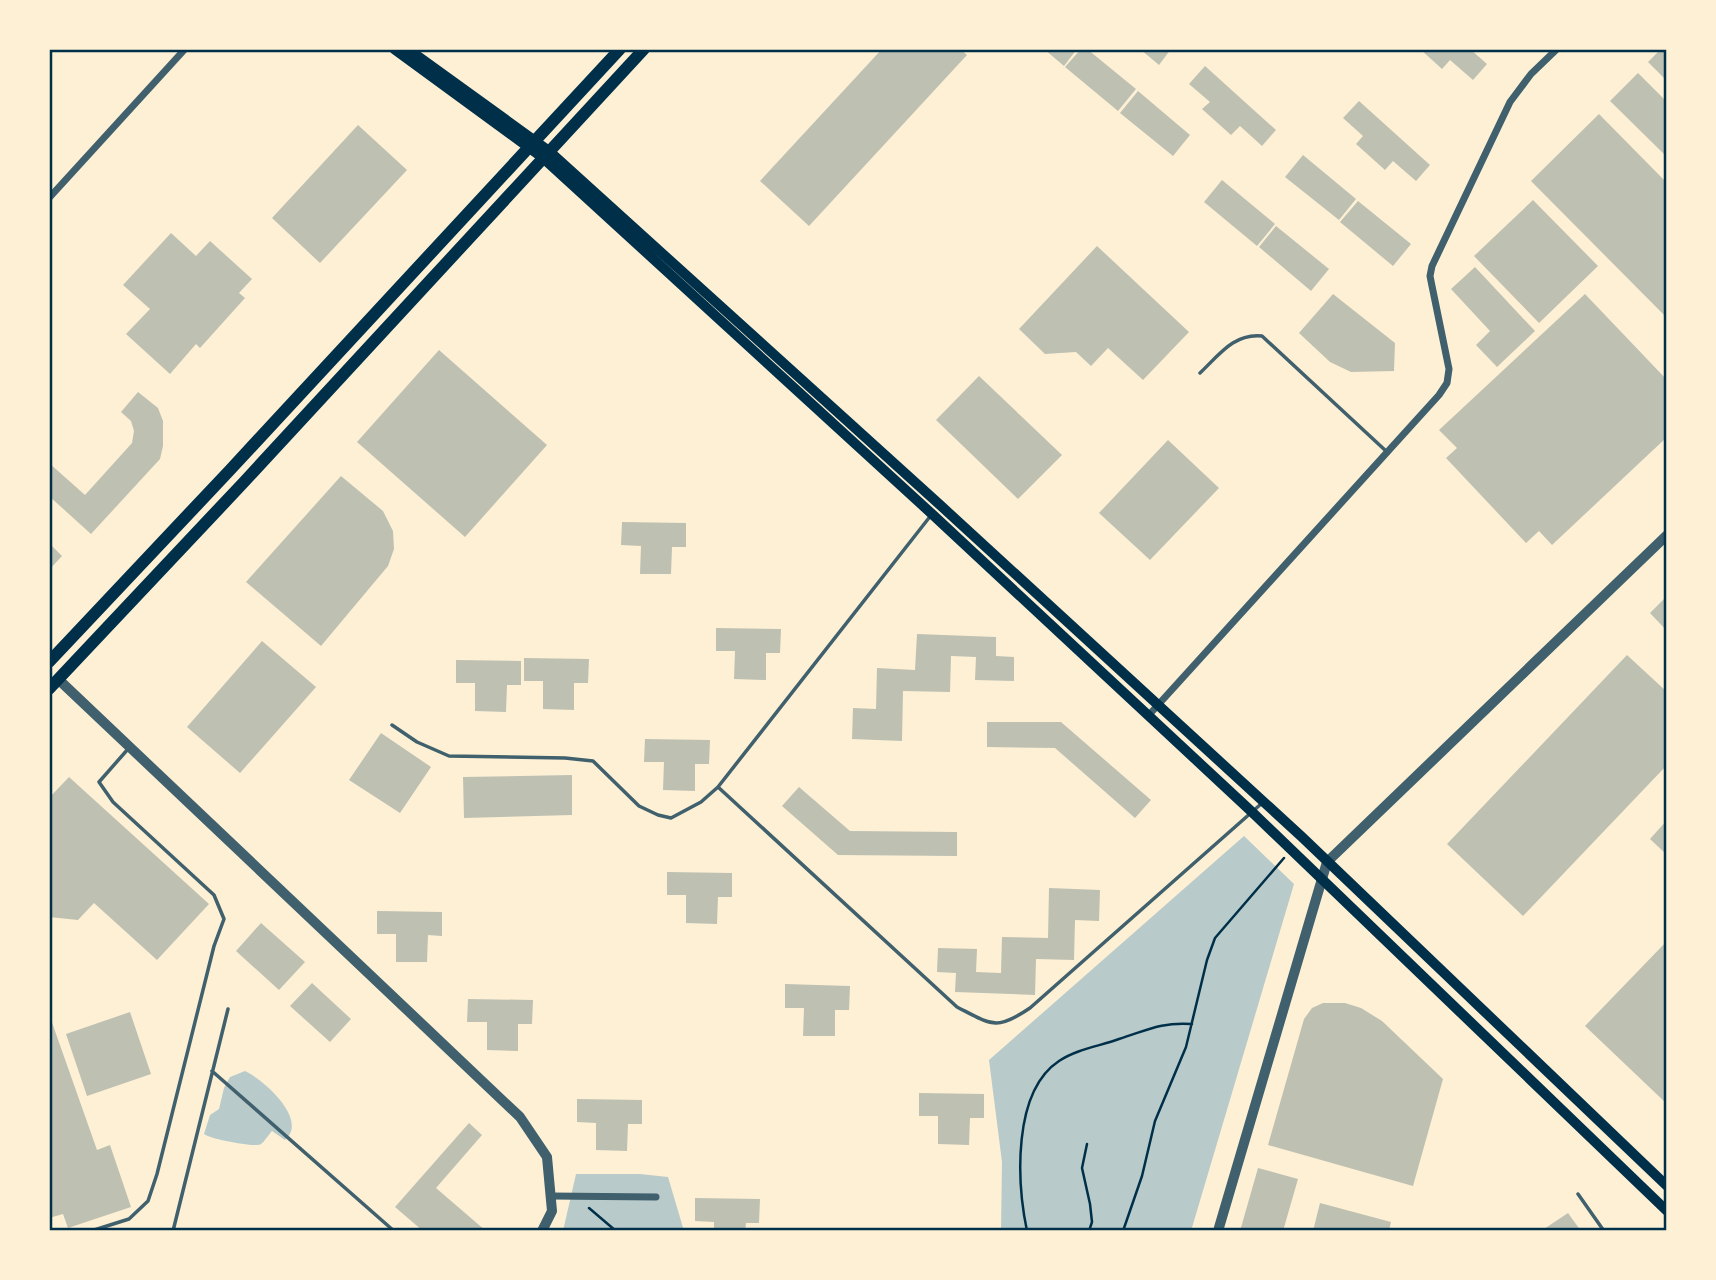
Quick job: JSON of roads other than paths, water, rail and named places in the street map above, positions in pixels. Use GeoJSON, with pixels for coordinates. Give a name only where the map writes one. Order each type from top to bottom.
{"type":"FeatureCollection","features":[{"type":"Feature","properties":{"kind":"highway"},"geometry":{"type":"LineString","coordinates":[[49,662],[620,49]]}},
{"type":"Feature","properties":{"kind":"highway"},"geometry":{"type":"LineString","coordinates":[[53,684],[244,482],[644,49]]}},
{"type":"Feature","properties":{"kind":"main road"},"geometry":{"type":"LineString","coordinates":[[394,49],[533,143]]}},
{"type":"Feature","properties":{"kind":"main road"},"geometry":{"type":"LineString","coordinates":[[408,49],[546,154],[939,504],[1327,862],[1667,1186]]}},
{"type":"Feature","properties":{"kind":"main road"},"geometry":{"type":"LineString","coordinates":[[546,154],[1323,878],[1667,1211]]}},
{"type":"Feature","properties":{"kind":"street"},"geometry":{"type":"LineString","coordinates":[[49,198],[185,49]]}},
{"type":"Feature","properties":{"kind":"street"},"geometry":{"type":"LineString","coordinates":[[1148,716],[1387,453],[1447,383],[1449,369],[1430,276],[1432,266],[1510,102],[1531,74],[1557,49]]}},
{"type":"Feature","properties":{"kind":"street"},"geometry":{"type":"LineString","coordinates":[[1218,1231],[1327,862],[1667,535]]}},
{"type":"Feature","properties":{"kind":"street"},"geometry":{"type":"LineString","coordinates":[[53,684],[129,747],[520,1117],[547,1157],[552,1211],[542,1231]]}},
{"type":"Feature","properties":{"kind":"street"},"geometry":{"type":"LineString","coordinates":[[551,1196],[656,1197]]}},
{"type":"Feature","properties":{"kind":"lane"},"geometry":{"type":"LineString","coordinates":[[1200,373],[1230,343],[1248,334],[1262,335],[1387,453]]}},
{"type":"Feature","properties":{"kind":"lane"},"geometry":{"type":"LineString","coordinates":[[392,725],[416,742],[449,756],[593,761],[639,806],[657,816],[671,818],[701,802],[718,787],[939,504]]}},
{"type":"Feature","properties":{"kind":"lane"},"geometry":{"type":"LineString","coordinates":[[91,1231],[129,1219],[148,1201],[214,946],[224,919],[214,895],[113,802],[99,782],[129,747]]}},
{"type":"Feature","properties":{"kind":"lane"},"geometry":{"type":"LineString","coordinates":[[718,787],[957,1007],[988,1023],[1008,1023],[1031,1009],[1262,803]]}},
{"type":"Feature","properties":{"kind":"lane"},"geometry":{"type":"LineString","coordinates":[[173,1231],[228,1009]]}},
{"type":"Feature","properties":{"kind":"lane"},"geometry":{"type":"LineString","coordinates":[[212,1072],[394,1231]]}},
{"type":"Feature","properties":{"kind":"lane"},"geometry":{"type":"LineString","coordinates":[[1578,1194],[1604,1231]]}}]}
